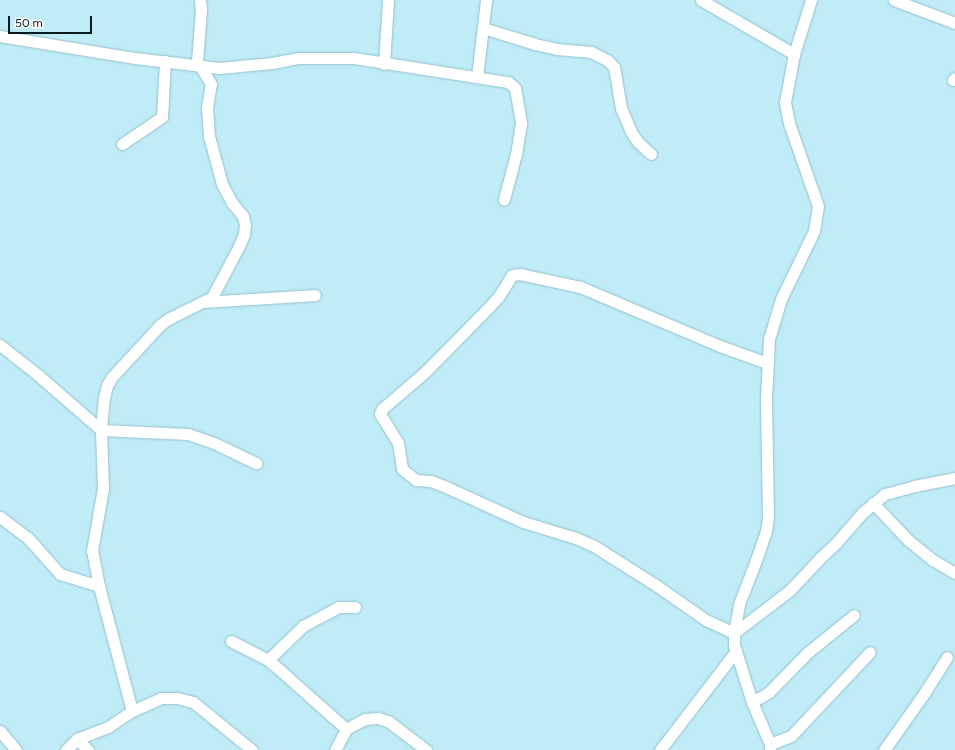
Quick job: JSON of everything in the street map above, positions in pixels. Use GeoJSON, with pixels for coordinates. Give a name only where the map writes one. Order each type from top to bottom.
{"type":"FeatureCollection","features":[{"type":"Feature","properties":{"kind":"street"},"geometry":{"type":"LineString","coordinates":[[132,711],[99,586],[92,551],[103,488],[101,430],[104,398],[107,386],[112,377],[140,345],[168,319],[212,297],[239,246],[244,234],[245,225],[243,216],[232,203],[222,184],[209,136],[207,108],[210,84],[198,64],[197,51],[201,10],[200,0]]}},
{"type":"Feature","properties":{"kind":"street"},"geometry":{"type":"LineString","coordinates":[[384,64],[388,0]]}},
{"type":"Feature","properties":{"kind":"street"},"geometry":{"type":"LineString","coordinates":[[477,77],[486,0]]}},
{"type":"Feature","properties":{"kind":"street"},"geometry":{"type":"LineString","coordinates":[[701,0],[794,54]]}},
{"type":"Feature","properties":{"kind":"street"},"geometry":{"type":"LineString","coordinates":[[811,0],[794,54],[785,102],[789,122],[818,206],[814,231],[775,316],[769,339],[767,363],[768,516],[766,531],[739,604],[734,633],[736,651],[752,702],[770,747],[791,736],[870,652]]}},
{"type":"Feature","properties":{"kind":"street"},"geometry":{"type":"LineString","coordinates":[[894,0],[955,23]]}},
{"type":"Feature","properties":{"kind":"street"},"geometry":{"type":"LineString","coordinates":[[483,28],[557,49],[591,52],[607,60],[614,67],[621,108],[630,132],[651,154]]}},
{"type":"Feature","properties":{"kind":"street"},"geometry":{"type":"LineString","coordinates":[[0,36],[135,58],[198,64],[220,68],[318,57],[354,58],[384,64],[508,82],[515,88],[521,123],[516,154],[504,199]]}},
{"type":"Feature","properties":{"kind":"street"},"geometry":{"type":"LineString","coordinates":[[122,144],[161,119],[163,115],[165,61]]}},
{"type":"Feature","properties":{"kind":"street"},"geometry":{"type":"LineString","coordinates":[[734,633],[706,620],[658,586],[594,546],[576,538],[523,522],[431,481],[416,480],[408,476],[402,469],[398,443],[381,416],[381,411],[425,372],[489,307],[498,297],[512,274],[520,274],[580,287],[720,346],[767,363]]}},
{"type":"Feature","properties":{"kind":"street"},"geometry":{"type":"LineString","coordinates":[[204,302],[315,295]]}},
{"type":"Feature","properties":{"kind":"street"},"geometry":{"type":"LineString","coordinates":[[0,345],[38,375],[101,430],[188,434],[214,443],[256,463]]}},
{"type":"Feature","properties":{"kind":"street"},"geometry":{"type":"LineString","coordinates":[[734,633],[790,590],[836,543],[844,532],[873,503],[885,494],[955,478]]}},
{"type":"Feature","properties":{"kind":"street"},"geometry":{"type":"LineString","coordinates":[[873,503],[908,540],[933,560],[955,573]]}},
{"type":"Feature","properties":{"kind":"street"},"geometry":{"type":"LineString","coordinates":[[0,517],[28,538],[60,574],[99,586]]}},
{"type":"Feature","properties":{"kind":"street"},"geometry":{"type":"LineString","coordinates":[[268,660],[303,626],[338,607],[355,606]]}},
{"type":"Feature","properties":{"kind":"street"},"geometry":{"type":"LineString","coordinates":[[752,702],[769,692],[807,653],[854,614]]}},
{"type":"Feature","properties":{"kind":"street"},"geometry":{"type":"LineString","coordinates":[[231,641],[268,660],[346,730]]}},
{"type":"Feature","properties":{"kind":"street"},"geometry":{"type":"LineString","coordinates":[[660,750],[736,651]]}},
{"type":"Feature","properties":{"kind":"street"},"geometry":{"type":"LineString","coordinates":[[884,750],[925,692],[947,657]]}},
{"type":"Feature","properties":{"kind":"street"},"geometry":{"type":"LineString","coordinates":[[66,750],[77,739],[108,727],[132,711],[161,698],[177,698],[193,702],[252,750]]}},
{"type":"Feature","properties":{"kind":"street"},"geometry":{"type":"LineString","coordinates":[[335,750],[346,730],[365,719],[378,718],[388,721],[426,750]]}},
{"type":"Feature","properties":{"kind":"street"},"geometry":{"type":"LineString","coordinates":[[0,731],[16,750]]}},
{"type":"Feature","properties":{"kind":"street"},"geometry":{"type":"LineString","coordinates":[[77,739],[88,750]]}}]}
